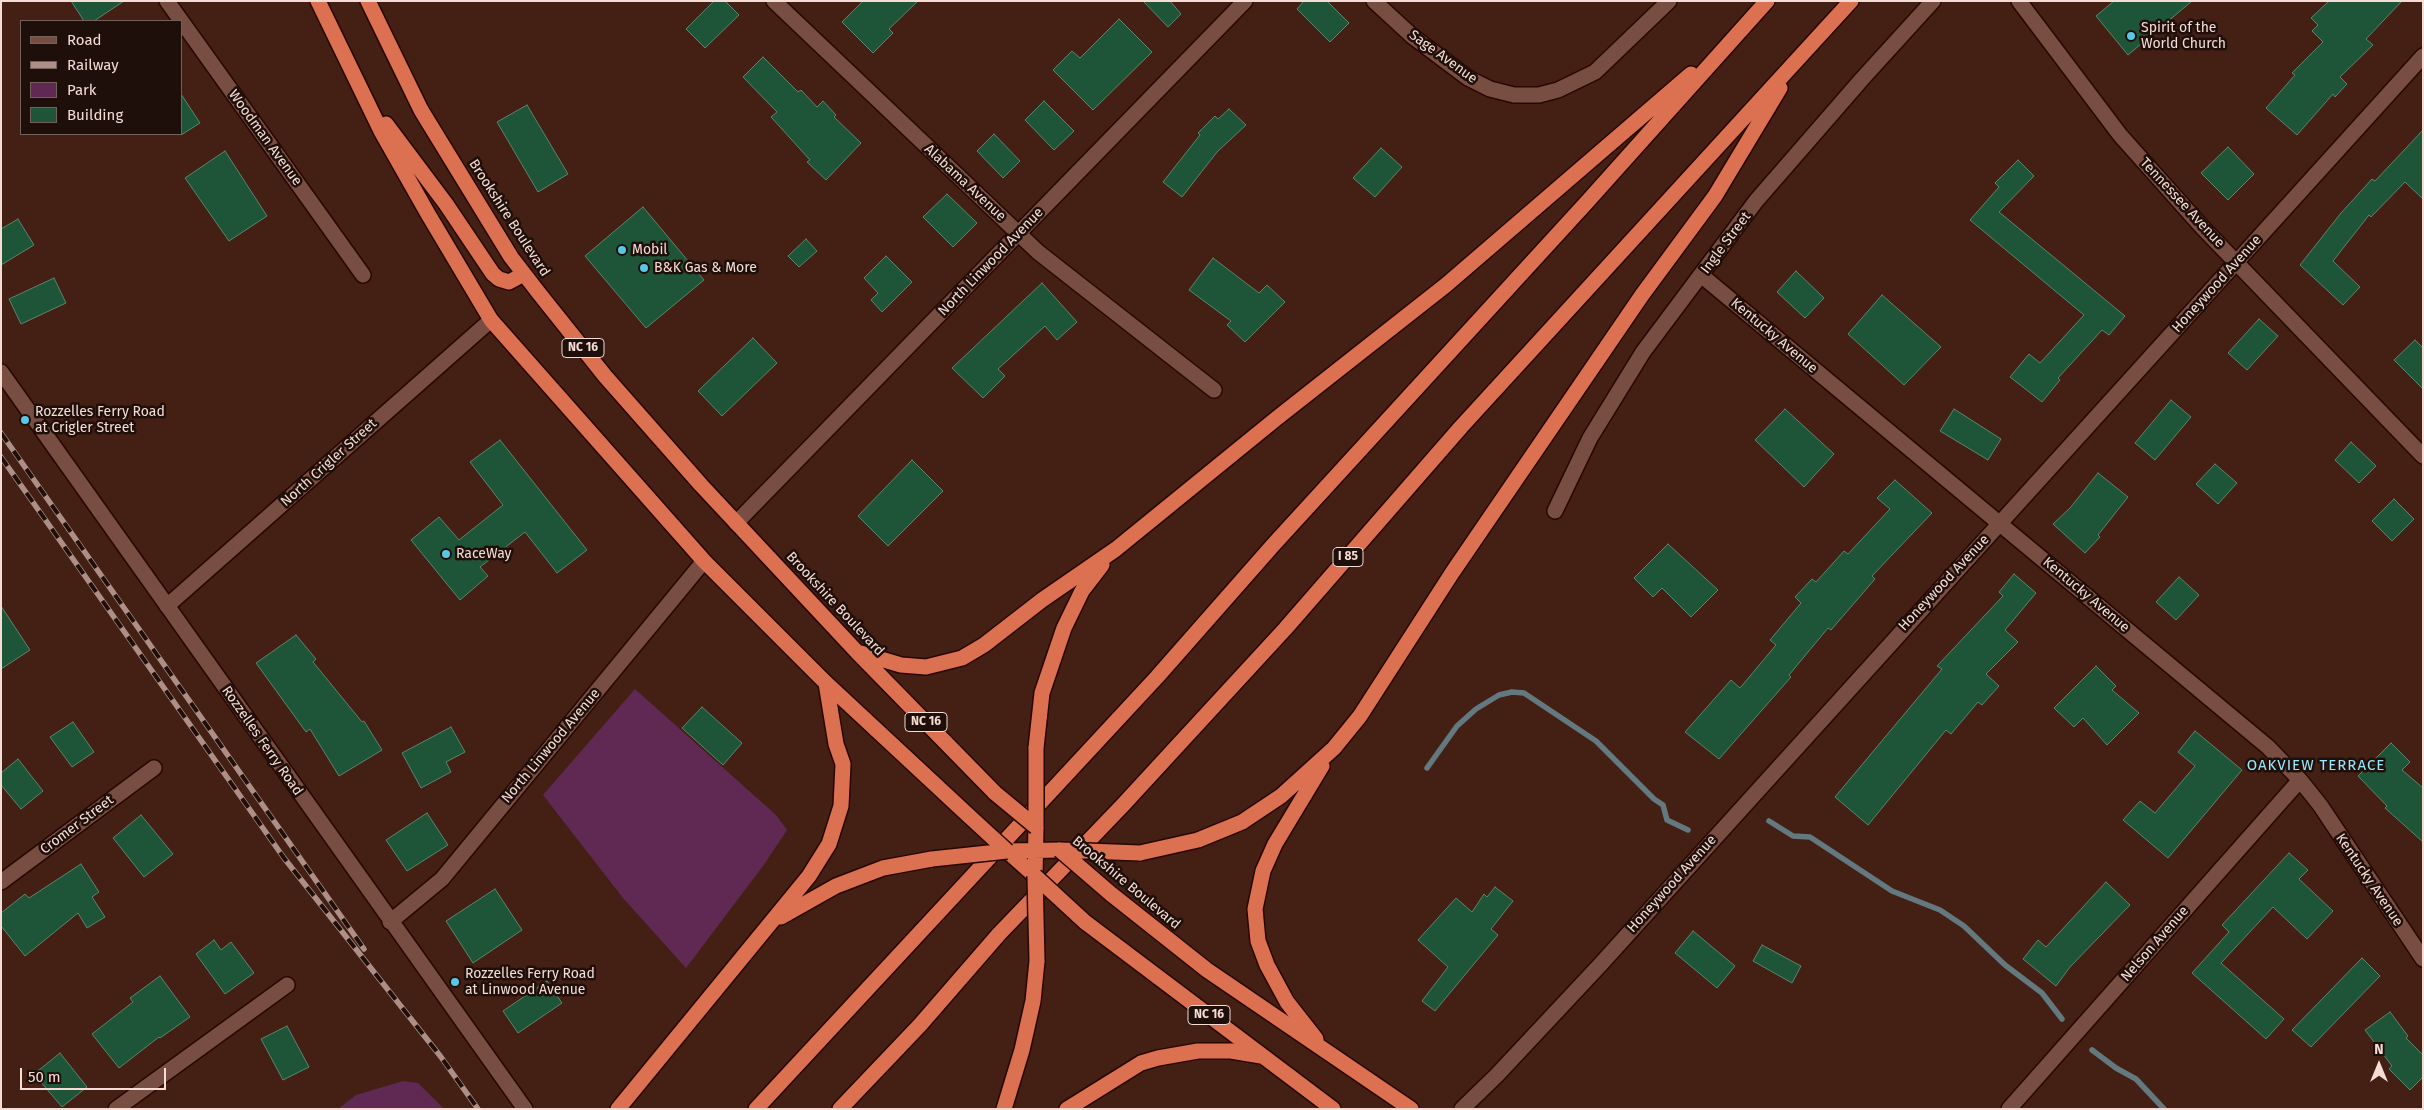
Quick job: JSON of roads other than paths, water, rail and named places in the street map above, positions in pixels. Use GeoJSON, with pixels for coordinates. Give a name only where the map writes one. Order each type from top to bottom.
{"type":"FeatureCollection","features":[{"type":"Feature","properties":{"kind":"highway","name":"NC 16"},"geometry":{"type":"LineString","coordinates":[[318,1],[364,95],[428,214],[491,320],[704,561],[826,684],[1085,922],[1333,1109]]}},
{"type":"Feature","properties":{"kind":"highway","name":"Brookshire Boulevard"},"geometry":{"type":"LineString","coordinates":[[368,1],[422,110],[480,207],[524,274],[605,376],[736,523],[857,652],[995,792],[1111,894],[1206,970],[1411,1109]]}},
{"type":"Feature","properties":{"kind":"highway"},"geometry":{"type":"LineString","coordinates":[[756,1109],[1157,677],[1274,544],[1740,32],[1766,1]]}},
{"type":"Feature","properties":{"kind":"highway","name":"I 85"},"geometry":{"type":"LineString","coordinates":[[840,1109],[920,1025],[999,934],[1122,806],[1272,643],[1474,413],[1851,1]]}},
{"type":"Feature","properties":{"kind":"highway"},"geometry":{"type":"LineString","coordinates":[[857,652],[901,665],[926,668],[962,658],[984,645],[1042,600],[1116,549],[1277,418],[1446,286],[1740,32]]}},
{"type":"Feature","properties":{"kind":"highway"},"geometry":{"type":"LineString","coordinates":[[1324,1050],[1287,1002],[1267,964],[1258,941],[1255,910],[1263,871],[1275,844],[1334,748],[1360,716],[1452,573],[1631,310],[1715,196],[1796,61]]}},
{"type":"Feature","properties":{"kind":"highway"},"geometry":{"type":"LineString","coordinates":[[364,95],[446,204],[493,274],[499,279],[509,282],[524,274]]}},
{"type":"Feature","properties":{"kind":"highway"},"geometry":{"type":"LineString","coordinates":[[1004,1109],[1022,1050],[1033,1001],[1037,961],[1035,876],[1036,748],[1042,693],[1064,628],[1082,591],[1116,549]]}},
{"type":"Feature","properties":{"kind":"highway"},"geometry":{"type":"LineString","coordinates":[[618,1109],[809,876],[828,844],[841,806],[843,764],[836,744],[826,684]]}},
{"type":"Feature","properties":{"kind":"highway"},"geometry":{"type":"LineString","coordinates":[[769,924],[836,886],[883,868],[932,859],[1007,850],[1140,853],[1198,840],[1242,822],[1281,796],[1334,748]]}},
{"type":"Feature","properties":{"kind":"highway"},"geometry":{"type":"LineString","coordinates":[[1067,1109],[1141,1063],[1158,1058],[1198,1052],[1231,1052],[1263,1056]]}},
{"type":"Feature","properties":{"kind":"street","name":"Woodman Avenue"},"geometry":{"type":"LineString","coordinates":[[168,1],[182,20]]}},
{"type":"Feature","properties":{"kind":"street","name":"North Linwood Avenue"},"geometry":{"type":"LineString","coordinates":[[736,523],[876,382],[1018,233],[1245,1]]}},
{"type":"Feature","properties":{"kind":"street","name":"Sage Avenue"},"geometry":{"type":"LineString","coordinates":[[1374,1],[1412,36],[1468,78],[1490,89],[1514,95],[1539,95],[1558,90],[1595,72],[1669,1]]}},
{"type":"Feature","properties":{"kind":"street","name":"Ingle Street"},"geometry":{"type":"LineString","coordinates":[[1555,510],[1608,406],[1643,352],[1756,201],[1802,146],[1933,1]]}},
{"type":"Feature","properties":{"kind":"street","name":"Tennessee Avenue"},"geometry":{"type":"LineString","coordinates":[[2019,1],[2120,135],[2236,261],[2423,456]]}},
{"type":"Feature","properties":{"kind":"street","name":"Alabama Avenue"},"geometry":{"type":"LineString","coordinates":[[780,3],[1038,252],[1214,390]]}},
{"type":"Feature","properties":{"kind":"street","name":"Woodman Avenue"},"geometry":{"type":"LineString","coordinates":[[182,21],[363,275]]}},
{"type":"Feature","properties":{"kind":"street","name":"Honeywood Avenue"},"geometry":{"type":"LineString","coordinates":[[1462,1109],[1497,1075],[1600,964],[2423,56]]}},
{"type":"Feature","properties":{"kind":"street","name":"Kentucky Avenue"},"geometry":{"type":"LineString","coordinates":[[1701,275],[2268,747],[2300,780],[2423,959]]}},
{"type":"Feature","properties":{"kind":"street","name":"North Crigler Street"},"geometry":{"type":"LineString","coordinates":[[167,606],[491,320]]}},
{"type":"Feature","properties":{"kind":"street","name":"Rozzelles Ferry Road"},"geometry":{"type":"LineString","coordinates":[[1,372],[390,922],[525,1109]]}},
{"type":"Feature","properties":{"kind":"street","name":"North Linwood Avenue"},"geometry":{"type":"LineString","coordinates":[[390,922],[442,879],[704,561]]}},
{"type":"Feature","properties":{"kind":"street","name":"Cromer Street"},"geometry":{"type":"LineString","coordinates":[[1,882],[154,768]]}},
{"type":"Feature","properties":{"kind":"street","name":"Nelson Avenue"},"geometry":{"type":"LineString","coordinates":[[2009,1109],[2300,780]]}},
{"type":"Feature","properties":{"kind":"street"},"geometry":{"type":"LineString","coordinates":[[116,1109],[287,985]]}},
{"type":"Feature","properties":{"kind":"waterway"},"geometry":{"type":"LineString","coordinates":[[1427,768],[1457,726],[1476,709],[1499,695],[1512,692],[1524,693],[1596,741],[1654,799],[1663,805],[1667,820],[1688,830]]}},
{"type":"Feature","properties":{"kind":"waterway"},"geometry":{"type":"LineString","coordinates":[[1769,821],[1793,836],[1810,837],[1892,891],[1940,910],[1964,926],[2005,965],[2042,993],[2062,1019]]}},
{"type":"Feature","properties":{"kind":"waterway"},"geometry":{"type":"LineString","coordinates":[[2092,1050],[2116,1068],[2136,1079],[2164,1109]]}},
{"type":"Feature","properties":{"kind":"railway"},"geometry":{"type":"LineString","coordinates":[[1,433],[364,949]]}},
{"type":"Feature","properties":{"kind":"railway"},"geometry":{"type":"LineString","coordinates":[[1,457],[284,858],[441,1057],[478,1109]]}},
{"type":"Feature","properties":{"kind":"place","name":"Spirit of the World Church"},"geometry":{"type":"Point","coordinates":[2131,36]}},
{"type":"Feature","properties":{"kind":"place","name":"Mobil"},"geometry":{"type":"Point","coordinates":[622,250]}},
{"type":"Feature","properties":{"kind":"place","name":"B&K Gas & More"},"geometry":{"type":"Point","coordinates":[644,268]}},
{"type":"Feature","properties":{"kind":"place","name":"Rozzelles Ferry Road at Crigler Street"},"geometry":{"type":"Point","coordinates":[25,420]}},
{"type":"Feature","properties":{"kind":"place","name":"RaceWay"},"geometry":{"type":"Point","coordinates":[446,554]}},
{"type":"Feature","properties":{"kind":"place","name":"Rozzelles Ferry Road at Linwood Avenue"},"geometry":{"type":"Point","coordinates":[455,982]}},
{"type":"Feature","properties":{"kind":"district","name":"OAKVIEW TERRACE"},"geometry":{"type":"Point","coordinates":[2316,766]}}]}
